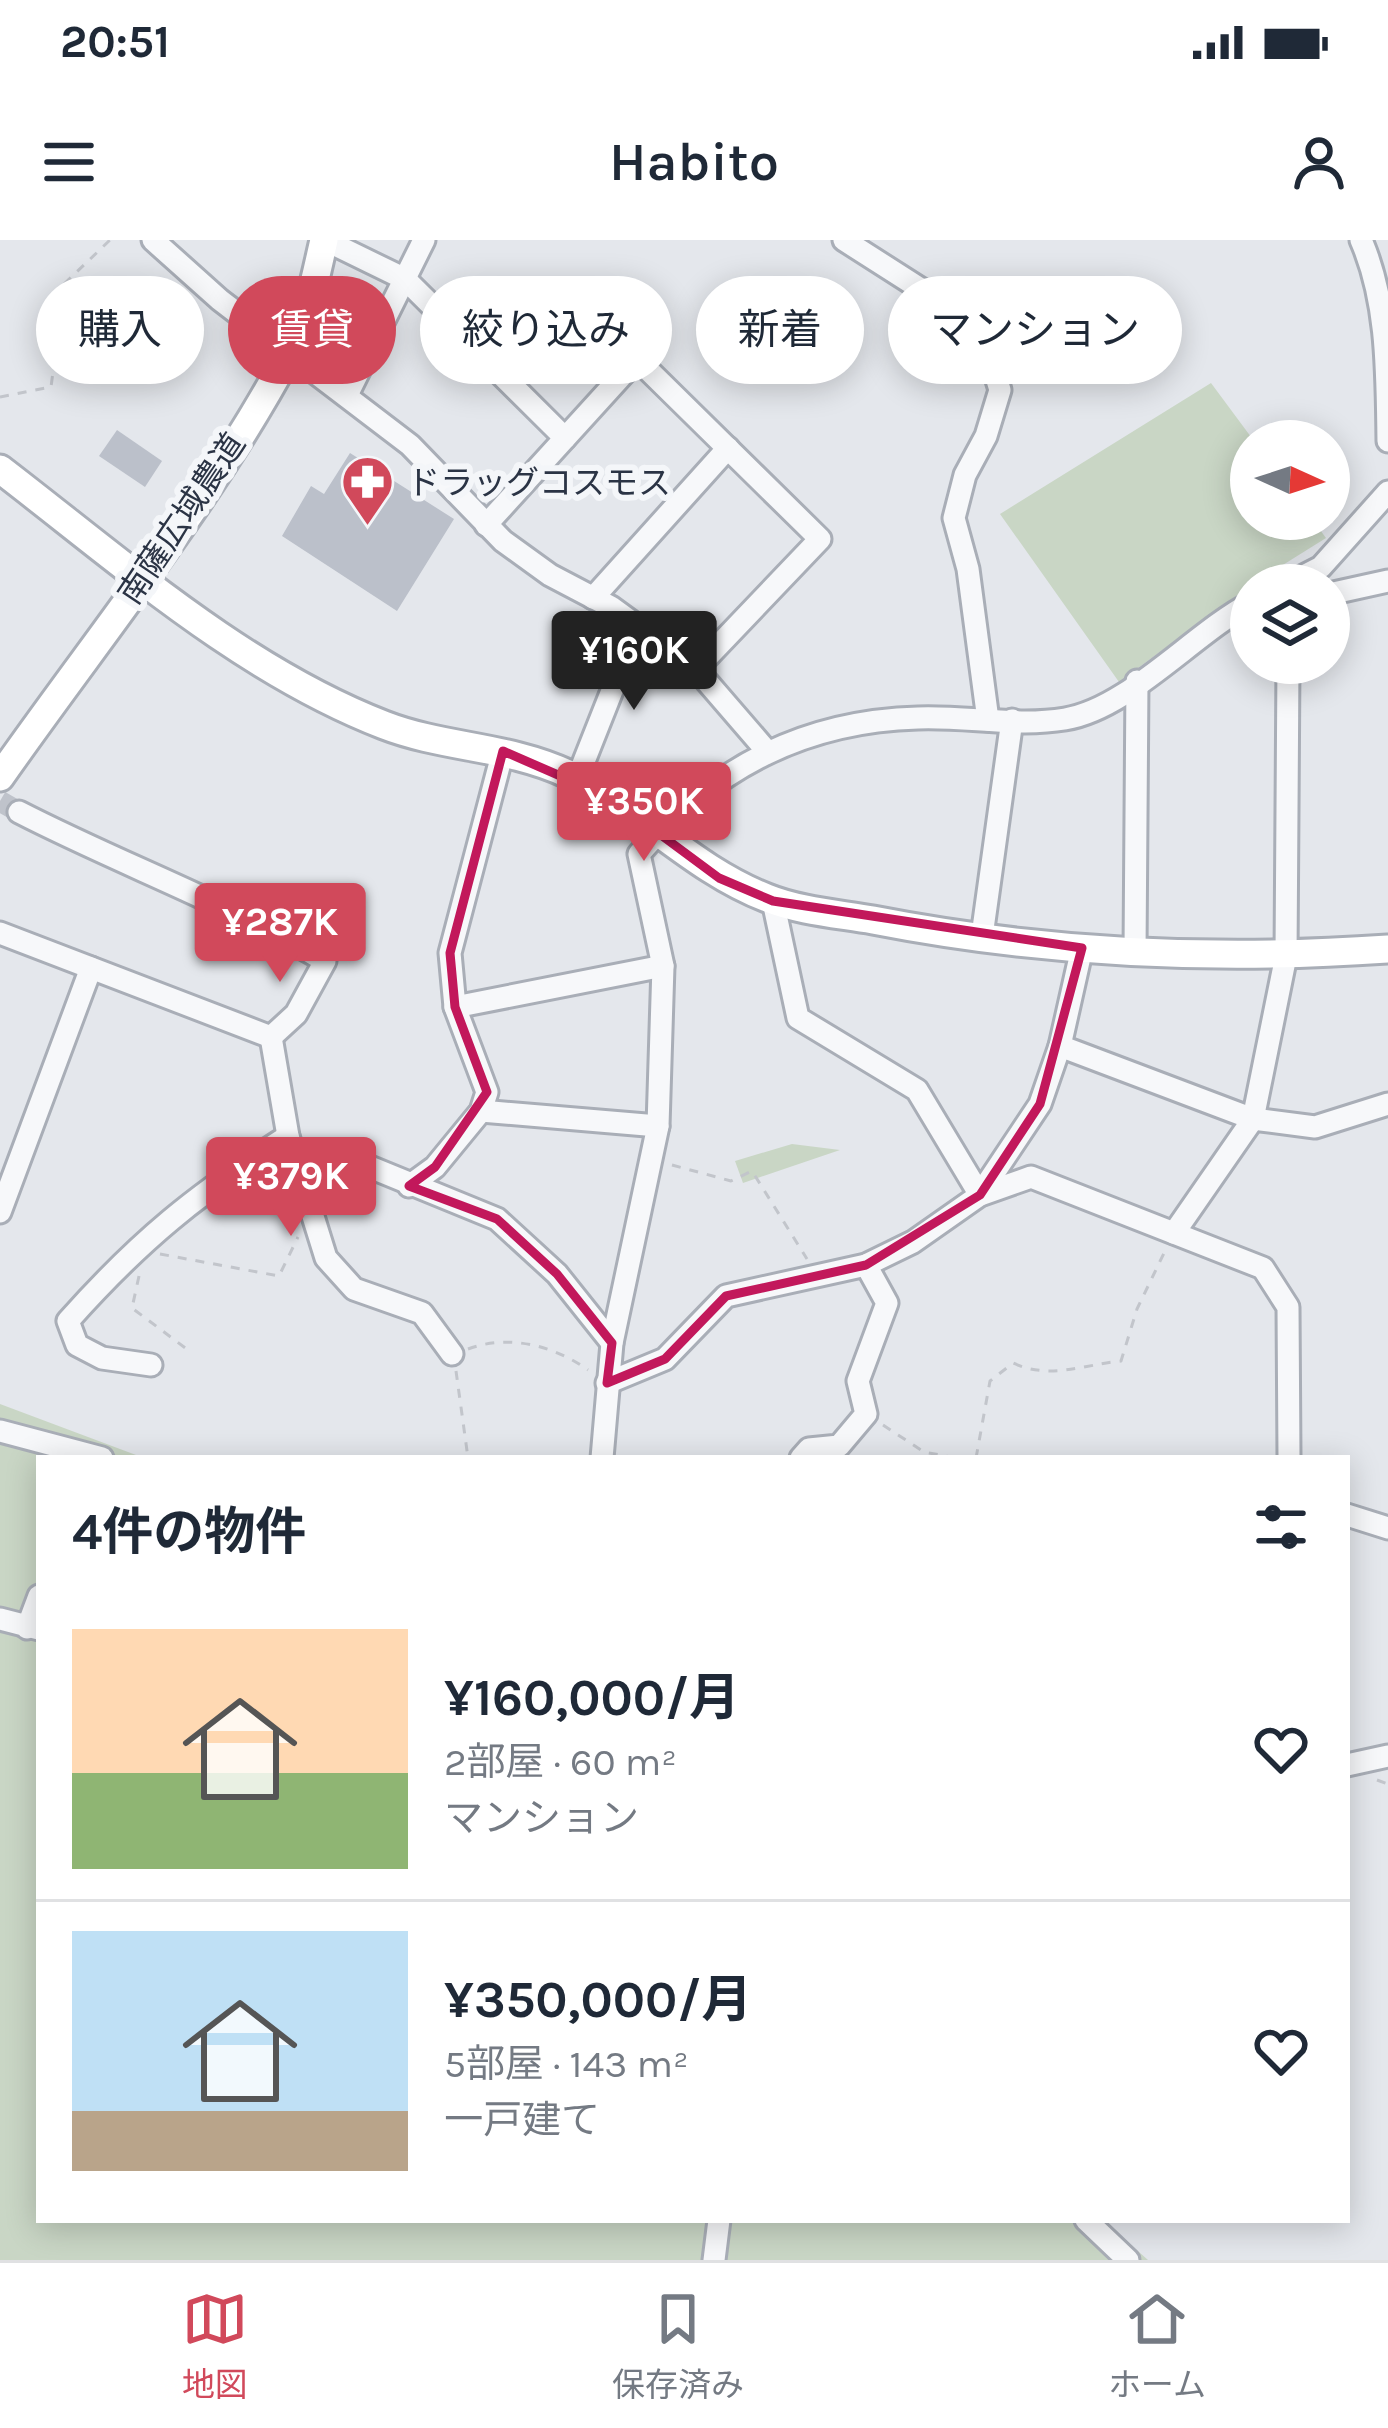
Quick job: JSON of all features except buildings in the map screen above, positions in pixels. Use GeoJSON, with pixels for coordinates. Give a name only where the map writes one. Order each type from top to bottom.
{"type":"FeatureCollection","features":[{"type":"Feature","properties":{"kind":"street"},"geometry":{"type":"LineString","coordinates":[[152,240],[228,302]]}},
{"type":"Feature","properties":{"kind":"street"},"geometry":{"type":"LineString","coordinates":[[325,240],[405,279],[565,438]]}},
{"type":"Feature","properties":{"kind":"street","name":"南薩広域農道"},"geometry":{"type":"LineString","coordinates":[[316,276],[325,240]]}},
{"type":"Feature","properties":{"kind":"street"},"geometry":{"type":"LineString","coordinates":[[348,393],[424,240]]}},
{"type":"Feature","properties":{"kind":"street"},"geometry":{"type":"LineString","coordinates":[[844,240],[963,316],[989,354],[1000,391],[954,518],[968,569],[988,720]]}},
{"type":"Feature","properties":{"kind":"street"},"geometry":{"type":"LineString","coordinates":[[1361,240],[1373,262],[1387,330],[1388,441]]}},
{"type":"Feature","properties":{"kind":"street"},"geometry":{"type":"LineString","coordinates":[[486,525],[637,359],[820,539],[696,669]]}},
{"type":"Feature","properties":{"kind":"street","name":"南薩広域農道"},"geometry":{"type":"LineString","coordinates":[[0,777],[269,384]]}},
{"type":"Feature","properties":{"kind":"street"},"geometry":{"type":"LineString","coordinates":[[335,384],[410,445],[486,525],[550,575],[638,625],[696,669],[765,749]]}},
{"type":"Feature","properties":{"kind":"street"},"geometry":{"type":"LineString","coordinates":[[593,598],[728,448]]}},
{"type":"Feature","properties":{"kind":"street"},"geometry":{"type":"LineString","coordinates":[[0,470],[141,577],[311,691],[387,727],[502,751],[577,779],[611,798],[719,878],[773,901],[1082,948],[1286,956],[1388,950]]}},
{"type":"Feature","properties":{"kind":"street"},"geometry":{"type":"LineString","coordinates":[[1324,564],[1388,492]]}},
{"type":"Feature","properties":{"kind":"street"},"geometry":{"type":"LineString","coordinates":[[1350,589],[1388,581]]}},
{"type":"Feature","properties":{"kind":"street"},"geometry":{"type":"LineString","coordinates":[[602,1455],[612,1342],[658,1126],[663,966],[639,854],[656,834],[765,749],[884,720],[1066,719],[1100,706],[1230,618]]}},
{"type":"Feature","properties":{"kind":"street"},"geometry":{"type":"LineString","coordinates":[[577,779],[638,625]]}},
{"type":"Feature","properties":{"kind":"street"},"geometry":{"type":"LineString","coordinates":[[1135,952],[1137,682]]}},
{"type":"Feature","properties":{"kind":"street"},"geometry":{"type":"LineString","coordinates":[[1174,1233],[1253,1119],[1286,956],[1288,684]]}},
{"type":"Feature","properties":{"kind":"street"},"geometry":{"type":"LineString","coordinates":[[982,936],[1012,720]]}},
{"type":"Feature","properties":{"kind":"street"},"geometry":{"type":"LineString","coordinates":[[409,1186],[435,1167],[481,1111],[487,1092],[455,1007],[450,953],[502,751]]}},
{"type":"Feature","properties":{"kind":"street"},"geometry":{"type":"LineString","coordinates":[[20,812],[131,870],[262,923],[325,961],[296,1014],[272,1037]]}},
{"type":"Feature","properties":{"kind":"street"},"geometry":{"type":"LineString","coordinates":[[773,901],[798,1018],[916,1090],[980,1195]]}},
{"type":"Feature","properties":{"kind":"street"},"geometry":{"type":"LineString","coordinates":[[0,933],[272,1037]]}},
{"type":"Feature","properties":{"kind":"street"},"geometry":{"type":"LineString","coordinates":[[980,1195],[1040,1104],[1060,1046],[1082,948]]}},
{"type":"Feature","properties":{"kind":"street"},"geometry":{"type":"LineString","coordinates":[[455,1007],[663,966]]}},
{"type":"Feature","properties":{"kind":"street"},"geometry":{"type":"LineString","coordinates":[[0,1212],[91,968]]}},
{"type":"Feature","properties":{"kind":"street"},"geometry":{"type":"LineString","coordinates":[[272,1037],[288,1136],[326,1258],[354,1289],[422,1313],[452,1354]]}},
{"type":"Feature","properties":{"kind":"street"},"geometry":{"type":"LineString","coordinates":[[1060,1046],[1253,1119],[1315,1127],[1388,1104]]}},
{"type":"Feature","properties":{"kind":"street"},"geometry":{"type":"LineString","coordinates":[[481,1111],[658,1126]]}},
{"type":"Feature","properties":{"kind":"street"},"geometry":{"type":"LineString","coordinates":[[152,1365],[127,1364],[89,1352],[77,1345],[68,1321],[133,1248],[194,1196],[288,1136]]}},
{"type":"Feature","properties":{"kind":"street"},"geometry":{"type":"LineString","coordinates":[[297,1159],[325,1154],[496,1219],[557,1274],[612,1342]]}},
{"type":"Feature","properties":{"kind":"street"},"geometry":{"type":"LineString","coordinates":[[608,1383],[665,1359],[726,1296],[866,1265],[913,1242],[980,1195],[1031,1177],[1263,1268],[1288,1307],[1289,1455]]}},
{"type":"Feature","properties":{"kind":"street"},"geometry":{"type":"LineString","coordinates":[[804,1455],[809,1449],[839,1446],[866,1414],[858,1381],[887,1303],[866,1265]]}},
{"type":"Feature","properties":{"kind":"street"},"geometry":{"type":"LineString","coordinates":[[0,1431],[91,1455]]}},
{"type":"Feature","properties":{"kind":"street"},"geometry":{"type":"LineString","coordinates":[[1350,1516],[1388,1528]]}},
{"type":"Feature","properties":{"kind":"street"},"geometry":{"type":"LineString","coordinates":[[0,1619],[33,1629]]}},
{"type":"Feature","properties":{"kind":"street"},"geometry":{"type":"LineString","coordinates":[[1350,1765],[1388,1756]]}},
{"type":"Feature","properties":{"kind":"street"},"geometry":{"type":"LineString","coordinates":[[714,2260],[718,2223]]}},
{"type":"Feature","properties":{"kind":"street"},"geometry":{"type":"LineString","coordinates":[[1090,2223],[1128,2260]]}},
{"type":"Feature","properties":{"kind":"path"},"geometry":{"type":"LineString","coordinates":[[0,398],[51,386],[56,349],[46,316],[60,287],[110,240]]}},
{"type":"Feature","properties":{"kind":"path"},"geometry":{"type":"LineString","coordinates":[[652,1161],[731,1181],[752,1171],[818,1276]]}},
{"type":"Feature","properties":{"kind":"path"},"geometry":{"type":"LineString","coordinates":[[144,1253],[177,1254],[279,1276],[313,1208]]}},
{"type":"Feature","properties":{"kind":"path"},"geometry":{"type":"LineString","coordinates":[[977,1455],[989,1381],[1013,1363],[1033,1372],[1063,1373],[1120,1361],[1137,1309],[1174,1233]]}},
{"type":"Feature","properties":{"kind":"path"},"geometry":{"type":"LineString","coordinates":[[140,1272],[132,1308],[188,1349]]}},
{"type":"Feature","properties":{"kind":"path"},"geometry":{"type":"LineString","coordinates":[[468,1455],[452,1354],[493,1340],[562,1351],[608,1383]]}},
{"type":"Feature","properties":{"kind":"path"},"geometry":{"type":"LineString","coordinates":[[866,1414],[924,1452],[940,1455]]}},
{"type":"Feature","properties":{"kind":"highlighted area"},"geometry":{"type":"Polygon","coordinates":[[[503,751],[611,798],[719,878],[773,901],[1082,948],[1040,1104],[980,1195],[866,1265],[726,1296],[665,1359],[607,1383],[612,1343],[557,1274],[497,1219],[409,1186],[435,1167],[487,1092],[455,1007],[450,953],[503,751]]]}},
{"type":"Feature","properties":{"kind":"green space"},"geometry":{"type":"Polygon","coordinates":[[[1211,383],[1238,420],[1230,420],[1230,540],[1323,540],[1285,564],[1230,564],[1230,600],[1119,682],[1000,514],[1211,383]]]}},
{"type":"Feature","properties":{"kind":"green space"},"geometry":{"type":"Polygon","coordinates":[[[792,1144],[840,1150],[743,1183],[735,1161],[792,1144]]]}},
{"type":"Feature","properties":{"kind":"green space"},"geometry":{"type":"Polygon","coordinates":[[[0,1404],[136,1455],[36,1455],[36,2223],[1106,2223],[1148,2260],[0,2260],[0,1404]]]}},
{"type":"Feature","properties":{"kind":"tunnel"},"geometry":{"type":"LineString","coordinates":[[0,801],[19,812]]}},
{"type":"Feature","properties":{"kind":"place","name":"ドラッグコスモス"},"geometry":{"type":"Point","coordinates":[368,528]}}]}
